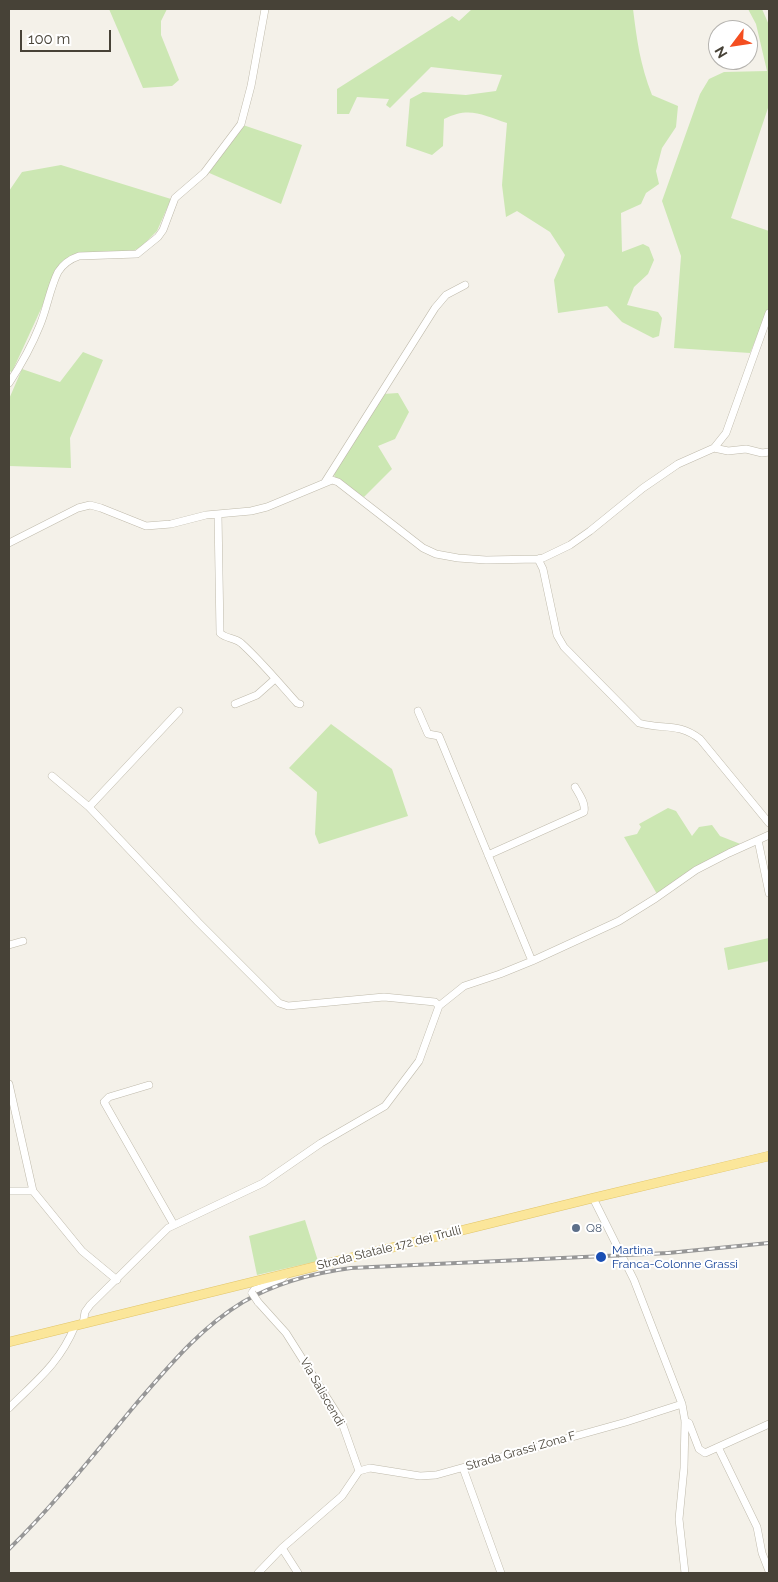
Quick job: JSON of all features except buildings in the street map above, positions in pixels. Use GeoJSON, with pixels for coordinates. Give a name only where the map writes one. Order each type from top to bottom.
{"type":"FeatureCollection","features":[{"type":"Feature","properties":{"kind":"main road","name":"Strada Statale 172 dei Trulli"},"geometry":{"type":"LineString","coordinates":[[9,1342],[769,1156]]}},
{"type":"Feature","properties":{"kind":"street"},"geometry":{"type":"LineString","coordinates":[[9,383],[25,357],[40,325],[58,273],[64,264],[72,258],[79,256],[137,254],[158,237],[163,230],[175,198],[204,173],[241,124],[251,86],[265,9]]}},
{"type":"Feature","properties":{"kind":"street"},"geometry":{"type":"LineString","coordinates":[[325,482],[435,308],[446,295],[465,285]]}},
{"type":"Feature","properties":{"kind":"street"},"geometry":{"type":"LineString","coordinates":[[9,544],[78,508],[90,505],[146,526],[171,524],[206,514],[252,511],[267,507],[332,480],[338,482],[423,548],[436,554],[486,560],[538,559],[570,545],[643,488],[678,464],[714,448],[726,433],[769,313]]}},
{"type":"Feature","properties":{"kind":"street"},"geometry":{"type":"LineString","coordinates":[[714,448],[728,451],[746,449],[762,453],[769,452]]}},
{"type":"Feature","properties":{"kind":"street"},"geometry":{"type":"LineString","coordinates":[[218,514],[220,633],[238,640],[300,704]]}},
{"type":"Feature","properties":{"kind":"street"},"geometry":{"type":"LineString","coordinates":[[538,559],[543,569],[557,635],[570,654],[639,723],[648,726],[679,728],[690,732],[700,739],[769,824]]}},
{"type":"Feature","properties":{"kind":"street"},"geometry":{"type":"LineString","coordinates":[[234,704],[258,695],[275,679]]}},
{"type":"Feature","properties":{"kind":"street"},"geometry":{"type":"LineString","coordinates":[[89,807],[179,711]]}},
{"type":"Feature","properties":{"kind":"street"},"geometry":{"type":"LineString","coordinates":[[418,711],[428,734],[440,736],[532,961]]}},
{"type":"Feature","properties":{"kind":"street"},"geometry":{"type":"LineString","coordinates":[[52,776],[89,807],[279,1004],[288,1006],[384,997],[435,1002],[439,1006]]}},
{"type":"Feature","properties":{"kind":"street"},"geometry":{"type":"LineString","coordinates":[[488,855],[584,812],[584,803],[575,787]]}},
{"type":"Feature","properties":{"kind":"street"},"geometry":{"type":"LineString","coordinates":[[9,1408],[52,1366],[90,1305],[168,1228],[263,1183],[321,1143],[385,1106],[419,1061],[439,1006],[464,986],[532,961],[620,922],[696,870],[769,835]]}},
{"type":"Feature","properties":{"kind":"street"},"geometry":{"type":"LineString","coordinates":[[758,840],[769,893]]}},
{"type":"Feature","properties":{"kind":"street"},"geometry":{"type":"LineString","coordinates":[[9,945],[23,941]]}},
{"type":"Feature","properties":{"kind":"street"},"geometry":{"type":"LineString","coordinates":[[9,1084],[33,1191],[82,1251],[117,1280]]}},
{"type":"Feature","properties":{"kind":"street"},"geometry":{"type":"LineString","coordinates":[[149,1085],[109,1097],[104,1102],[174,1226]]}},
{"type":"Feature","properties":{"kind":"street"},"geometry":{"type":"LineString","coordinates":[[9,1191],[33,1191]]}},
{"type":"Feature","properties":{"kind":"street"},"geometry":{"type":"LineString","coordinates":[[592,1198],[637,1288],[682,1404],[685,1421],[684,1468],[679,1519],[685,1573]]}},
{"type":"Feature","properties":{"kind":"street","name":"Via Saliscendi"},"geometry":{"type":"LineString","coordinates":[[289,1273],[278,1282],[254,1290],[252,1293],[286,1333],[341,1420],[358,1471]]}},
{"type":"Feature","properties":{"kind":"street","name":"Strada Grassi Zona F"},"geometry":{"type":"LineString","coordinates":[[358,1471],[380,1468],[420,1476],[436,1475],[626,1422],[682,1404]]}},
{"type":"Feature","properties":{"kind":"street"},"geometry":{"type":"LineString","coordinates":[[685,1421],[689,1423],[702,1452],[705,1453],[769,1424]]}},
{"type":"Feature","properties":{"kind":"street"},"geometry":{"type":"LineString","coordinates":[[718,1447],[758,1527],[762,1553],[769,1571]]}},
{"type":"Feature","properties":{"kind":"street"},"geometry":{"type":"LineString","coordinates":[[463,1468],[501,1573]]}},
{"type":"Feature","properties":{"kind":"street"},"geometry":{"type":"LineString","coordinates":[[258,1573],[282,1548],[342,1496],[358,1471]]}},
{"type":"Feature","properties":{"kind":"street"},"geometry":{"type":"LineString","coordinates":[[282,1548],[298,1573]]}},
{"type":"Feature","properties":{"kind":"green space"},"geometry":{"type":"Polygon","coordinates":[[[109,9],[167,9],[161,21],[161,35],[179,80],[172,86],[143,88],[109,9]]]}},
{"type":"Feature","properties":{"kind":"green space"},"geometry":{"type":"Polygon","coordinates":[[[472,9],[633,9],[640,52],[652,95],[678,106],[676,127],[662,148],[656,171],[659,184],[646,193],[641,204],[621,213],[622,252],[643,244],[649,247],[654,260],[648,274],[634,287],[627,305],[658,312],[662,318],[659,336],[653,338],[622,322],[607,306],[558,313],[554,280],[565,255],[550,232],[517,211],[506,217],[502,185],[507,123],[476,113],[461,113],[444,119],[443,146],[432,155],[406,146],[410,99],[423,92],[466,95],[496,91],[502,75],[431,67],[390,108],[386,105],[389,99],[357,97],[349,114],[337,114],[337,89],[452,16],[459,21],[472,9]]]}},
{"type":"Feature","properties":{"kind":"green space"},"geometry":{"type":"Polygon","coordinates":[[[748,9],[762,9],[769,25],[769,108],[731,218],[769,231],[769,308],[750,353],[674,348],[681,256],[662,201],[700,94],[709,79],[724,72],[767,71],[758,33],[758,20],[754,20],[748,9]]]}},
{"type":"Feature","properties":{"kind":"green space"},"geometry":{"type":"Polygon","coordinates":[[[243,125],[302,145],[281,204],[207,172],[243,125]]]}},
{"type":"Feature","properties":{"kind":"green space"},"geometry":{"type":"Polygon","coordinates":[[[61,165],[171,199],[157,231],[141,247],[131,252],[82,252],[63,261],[12,372],[9,371],[9,191],[22,172],[61,165]]]}},
{"type":"Feature","properties":{"kind":"green space"},"geometry":{"type":"Polygon","coordinates":[[[83,352],[103,360],[70,438],[71,468],[9,466],[9,399],[22,369],[60,382],[83,352]]]}},
{"type":"Feature","properties":{"kind":"green space"},"geometry":{"type":"Polygon","coordinates":[[[398,393],[409,412],[395,439],[378,446],[392,469],[364,497],[335,478],[334,474],[383,394],[398,393]]]}},
{"type":"Feature","properties":{"kind":"green space"},"geometry":{"type":"Polygon","coordinates":[[[331,724],[392,769],[408,816],[319,844],[315,834],[317,792],[289,768],[331,724]]]}},
{"type":"Feature","properties":{"kind":"green space"},"geometry":{"type":"Polygon","coordinates":[[[668,808],[676,811],[692,836],[699,827],[712,825],[720,836],[743,845],[657,894],[624,837],[637,834],[641,827],[639,824],[668,808]]]}},
{"type":"Feature","properties":{"kind":"green space"},"geometry":{"type":"Polygon","coordinates":[[[769,938],[769,961],[728,970],[724,948],[769,938]]]}},
{"type":"Feature","properties":{"kind":"green space"},"geometry":{"type":"Polygon","coordinates":[[[305,1220],[318,1261],[257,1275],[249,1236],[305,1220]]]}},
{"type":"Feature","properties":{"kind":"railway"},"geometry":{"type":"LineString","coordinates":[[9,1549],[59,1496],[186,1348],[227,1312],[268,1289],[309,1276],[351,1268],[668,1253],[769,1243]]}},
{"type":"Feature","properties":{"kind":"place","name":"Q8"},"geometry":{"type":"Point","coordinates":[576,1228]}},
{"type":"Feature","properties":{"kind":"place","name":"Martina Franca-Colonne Grassi"},"geometry":{"type":"Point","coordinates":[601,1257]}}]}
